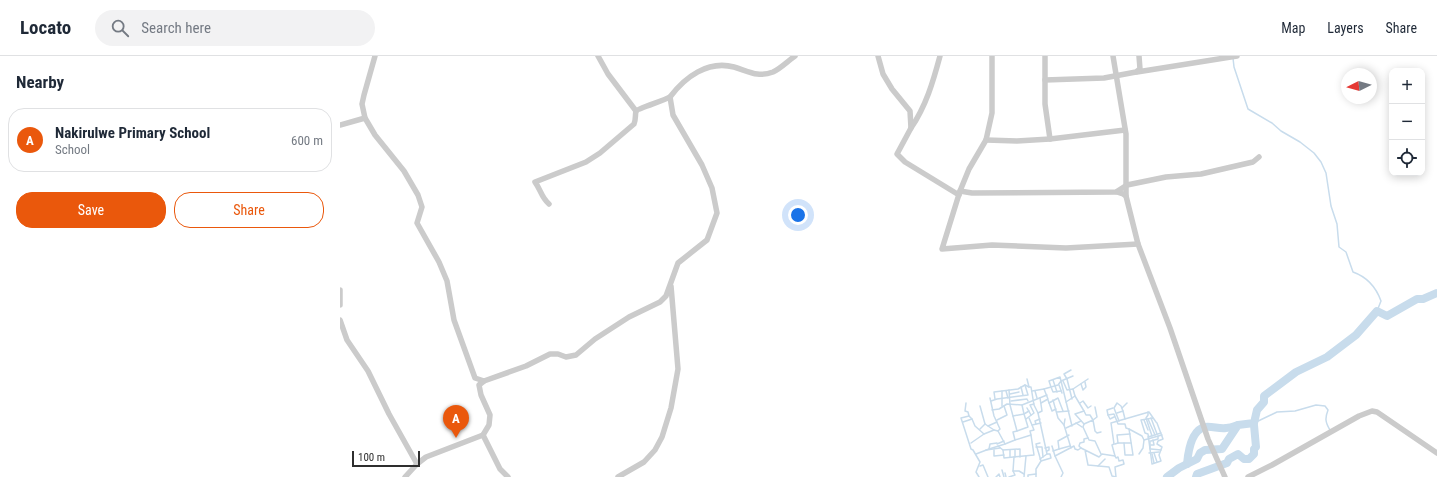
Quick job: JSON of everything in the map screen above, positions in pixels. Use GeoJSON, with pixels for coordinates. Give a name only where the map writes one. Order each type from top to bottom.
{"type":"FeatureCollection","features":[{"type":"Feature","properties":{"kind":"street"},"geometry":{"type":"LineString","coordinates":[[375,56],[362,104],[365,118],[375,135],[404,171],[418,195],[422,207],[417,223],[439,262],[447,281],[454,320],[475,378],[484,381]]}},
{"type":"Feature","properties":{"kind":"street"},"geometry":{"type":"LineString","coordinates":[[598,56],[608,74],[636,111]]}},
{"type":"Feature","properties":{"kind":"street"},"geometry":{"type":"LineString","coordinates":[[549,204],[542,198],[539,187],[535,182],[586,162],[600,153],[634,124],[636,111],[639,108],[656,104],[670,97],[685,80],[711,65],[728,66],[751,74],[774,72],[795,56]]}},
{"type":"Feature","properties":{"kind":"street"},"geometry":{"type":"LineString","coordinates":[[878,56],[883,74],[892,89],[910,111],[911,128]]}},
{"type":"Feature","properties":{"kind":"street"},"geometry":{"type":"LineString","coordinates":[[940,56],[930,93],[922,111],[897,154],[905,162],[960,193],[1116,192],[1126,196]]}},
{"type":"Feature","properties":{"kind":"street"},"geometry":{"type":"LineString","coordinates":[[992,56],[992,113],[986,140],[969,169],[942,249],[992,245],[1066,248],[1138,244]]}},
{"type":"Feature","properties":{"kind":"street"},"geometry":{"type":"LineString","coordinates":[[1045,56],[1045,104],[1050,139]]}},
{"type":"Feature","properties":{"kind":"street"},"geometry":{"type":"LineString","coordinates":[[1113,56],[1125,130],[1126,196],[1138,244],[1170,328],[1208,439],[1225,477]]}},
{"type":"Feature","properties":{"kind":"street"},"geometry":{"type":"LineString","coordinates":[[1136,72],[1140,69],[1139,56]]}},
{"type":"Feature","properties":{"kind":"street"},"geometry":{"type":"LineString","coordinates":[[1045,80],[1104,78],[1115,75],[1234,57]]}},
{"type":"Feature","properties":{"kind":"street"},"geometry":{"type":"LineString","coordinates":[[405,477],[426,457],[450,446],[483,435],[489,424],[490,415],[481,395],[479,385],[484,381],[526,366],[550,354],[558,354],[566,357],[576,355],[595,339],[629,317],[660,302],[666,296],[670,281],[678,263],[707,240],[717,213],[712,188],[702,165],[673,115],[670,97]]}},
{"type":"Feature","properties":{"kind":"street"},"geometry":{"type":"LineString","coordinates":[[340,125],[365,118]]}},
{"type":"Feature","properties":{"kind":"street"},"geometry":{"type":"LineString","coordinates":[[986,140],[1016,141],[1050,139],[1125,130]]}},
{"type":"Feature","properties":{"kind":"street"},"geometry":{"type":"LineString","coordinates":[[1116,192],[1127,185],[1166,177],[1201,174],[1253,162],[1259,157]]}},
{"type":"Feature","properties":{"kind":"street"},"geometry":{"type":"LineString","coordinates":[[618,477],[644,462],[655,450],[662,437],[671,408],[678,369],[670,281]]}},
{"type":"Feature","properties":{"kind":"street"},"geometry":{"type":"LineString","coordinates":[[340,290],[340,305]]}},
{"type":"Feature","properties":{"kind":"street"},"geometry":{"type":"LineString","coordinates":[[340,320],[347,340],[368,371],[389,414],[417,464]]}},
{"type":"Feature","properties":{"kind":"street"},"geometry":{"type":"LineString","coordinates":[[1248,477],[1279,462],[1359,416],[1372,411],[1377,412],[1437,453]]}},
{"type":"Feature","properties":{"kind":"street"},"geometry":{"type":"LineString","coordinates":[[483,435],[500,469],[508,477]]}},
{"type":"Feature","properties":{"kind":"waterway"},"geometry":{"type":"LineString","coordinates":[[1233,58],[1234,67],[1248,109],[1300,142],[1314,153],[1321,162],[1326,173],[1331,206],[1337,224],[1339,247],[1346,252],[1353,272],[1367,280],[1376,291],[1381,301],[1377,311]]}},
{"type":"Feature","properties":{"kind":"waterway"},"geometry":{"type":"LineString","coordinates":[[1167,477],[1179,468],[1197,459],[1200,453],[1205,450],[1222,449],[1238,425],[1254,423],[1257,410],[1264,402],[1264,396],[1296,372],[1327,357],[1356,335],[1377,311],[1387,316],[1417,299],[1423,299],[1437,293]]}},
{"type":"Feature","properties":{"kind":"waterway"},"geometry":{"type":"LineString","coordinates":[[1071,370],[1064,374],[1067,379],[1072,399]]}},
{"type":"Feature","properties":{"kind":"waterway"},"geometry":{"type":"LineString","coordinates":[[1044,389],[1051,387],[1049,381],[1060,377],[1061,381],[1073,376]]}},
{"type":"Feature","properties":{"kind":"waterway"},"geometry":{"type":"LineString","coordinates":[[1027,379],[1029,387],[1031,387],[1034,405],[1038,413],[1047,454]]}},
{"type":"Feature","properties":{"kind":"waterway"},"geometry":{"type":"LineString","coordinates":[[1073,389],[1088,379]]}},
{"type":"Feature","properties":{"kind":"waterway"},"geometry":{"type":"LineString","coordinates":[[1053,380],[1057,392]]}},
{"type":"Feature","properties":{"kind":"waterway"},"geometry":{"type":"LineString","coordinates":[[1061,391],[1053,392],[1051,387],[1058,385],[1061,381],[1072,426]]}},
{"type":"Feature","properties":{"kind":"waterway"},"geometry":{"type":"LineString","coordinates":[[1063,381],[1067,390],[1073,389],[1075,396],[1066,402]]}},
{"type":"Feature","properties":{"kind":"waterway"},"geometry":{"type":"LineString","coordinates":[[1081,384],[1083,390],[1086,387],[1085,382]]}},
{"type":"Feature","properties":{"kind":"waterway"},"geometry":{"type":"LineString","coordinates":[[995,399],[994,392],[1018,389],[1025,385],[1029,387]]}},
{"type":"Feature","properties":{"kind":"waterway"},"geometry":{"type":"LineString","coordinates":[[991,401],[1028,395],[1025,385]]}},
{"type":"Feature","properties":{"kind":"waterway"},"geometry":{"type":"LineString","coordinates":[[1059,385],[1062,393]]}},
{"type":"Feature","properties":{"kind":"waterway"},"geometry":{"type":"LineString","coordinates":[[1021,387],[1023,395]]}},
{"type":"Feature","properties":{"kind":"waterway"},"geometry":{"type":"LineString","coordinates":[[1032,391],[1044,389],[1048,399],[1041,403]]}},
{"type":"Feature","properties":{"kind":"waterway"},"geometry":{"type":"LineString","coordinates":[[1005,444],[1015,440],[1013,432],[1017,431],[1010,405],[1009,390]]}},
{"type":"Feature","properties":{"kind":"waterway"},"geometry":{"type":"LineString","coordinates":[[1002,391],[1002,406]]}},
{"type":"Feature","properties":{"kind":"waterway"},"geometry":{"type":"LineString","coordinates":[[1006,391],[1008,398]]}},
{"type":"Feature","properties":{"kind":"waterway"},"geometry":{"type":"LineString","coordinates":[[1035,391],[1037,398]]}},
{"type":"Feature","properties":{"kind":"waterway"},"geometry":{"type":"LineString","coordinates":[[1010,394],[1019,392]]}},
{"type":"Feature","properties":{"kind":"waterway"},"geometry":{"type":"LineString","coordinates":[[992,410],[999,409],[1007,404],[1022,405],[1047,395]]}},
{"type":"Feature","properties":{"kind":"waterway"},"geometry":{"type":"LineString","coordinates":[[1075,396],[1084,411]]}},
{"type":"Feature","properties":{"kind":"waterway"},"geometry":{"type":"LineString","coordinates":[[990,398],[994,416],[1000,429],[998,431],[994,430]]}},
{"type":"Feature","properties":{"kind":"waterway"},"geometry":{"type":"LineString","coordinates":[[1038,413],[1042,411],[1040,398]]}},
{"type":"Feature","properties":{"kind":"waterway"},"geometry":{"type":"LineString","coordinates":[[1049,403],[1058,398],[1063,411]]}},
{"type":"Feature","properties":{"kind":"waterway"},"geometry":{"type":"LineString","coordinates":[[1011,401],[1027,399],[1028,401]]}},
{"type":"Feature","properties":{"kind":"waterway"},"geometry":{"type":"LineString","coordinates":[[1048,400],[1052,411],[1056,409]]}},
{"type":"Feature","properties":{"kind":"waterway"},"geometry":{"type":"LineString","coordinates":[[1053,400],[1058,418],[1064,425]]}},
{"type":"Feature","properties":{"kind":"waterway"},"geometry":{"type":"LineString","coordinates":[[1080,403],[1083,401],[1088,408],[1091,406]]}},
{"type":"Feature","properties":{"kind":"waterway"},"geometry":{"type":"LineString","coordinates":[[966,403],[965,411],[968,412],[969,416],[961,418],[971,449],[980,462],[976,472],[979,477]]}},
{"type":"Feature","properties":{"kind":"waterway"},"geometry":{"type":"LineString","coordinates":[[1119,421],[1114,408],[1117,403],[1121,406],[1123,411]]}},
{"type":"Feature","properties":{"kind":"waterway"},"geometry":{"type":"LineString","coordinates":[[1122,408],[1127,403]]}},
{"type":"Feature","properties":{"kind":"waterway"},"geometry":{"type":"LineString","coordinates":[[1026,419],[1034,413],[1030,405],[1034,404]]}},
{"type":"Feature","properties":{"kind":"waterway"},"geometry":{"type":"LineString","coordinates":[[1013,416],[1024,414],[1022,405]]}},
{"type":"Feature","properties":{"kind":"waterway"},"geometry":{"type":"LineString","coordinates":[[1254,423],[1277,412],[1295,411],[1316,405],[1325,406],[1328,410],[1326,420],[1330,430]]}},
{"type":"Feature","properties":{"kind":"waterway"},"geometry":{"type":"LineString","coordinates":[[980,406],[985,424],[994,430],[984,434]]}},
{"type":"Feature","properties":{"kind":"waterway"},"geometry":{"type":"LineString","coordinates":[[997,420],[1007,415],[1004,406]]}},
{"type":"Feature","properties":{"kind":"waterway"},"geometry":{"type":"LineString","coordinates":[[1095,407],[1097,417],[1093,420],[1090,415],[1086,415],[1084,411],[1075,414],[1084,424],[1083,427],[1089,440],[1095,441],[1101,454]]}},
{"type":"Feature","properties":{"kind":"waterway"},"geometry":{"type":"LineString","coordinates":[[1027,408],[1031,415]]}},
{"type":"Feature","properties":{"kind":"waterway"},"geometry":{"type":"LineString","coordinates":[[1108,415],[1107,410],[1113,408]]}},
{"type":"Feature","properties":{"kind":"waterway"},"geometry":{"type":"LineString","coordinates":[[1017,431],[1028,427],[1024,414],[1029,411]]}},
{"type":"Feature","properties":{"kind":"waterway"},"geometry":{"type":"LineString","coordinates":[[1057,412],[1069,411]]}},
{"type":"Feature","properties":{"kind":"waterway"},"geometry":{"type":"LineString","coordinates":[[1117,413],[1123,411],[1125,419]]}},
{"type":"Feature","properties":{"kind":"waterway"},"geometry":{"type":"LineString","coordinates":[[1148,412],[1146,418],[1152,436]]}},
{"type":"Feature","properties":{"kind":"waterway"},"geometry":{"type":"LineString","coordinates":[[1115,456],[1112,445],[1114,444],[1111,423],[1149,412],[1157,423],[1163,439],[1158,441],[1157,444],[1162,447],[1159,455],[1161,461],[1152,464],[1148,434],[1145,433],[1141,420],[1153,418]]}},
{"type":"Feature","properties":{"kind":"waterway"},"geometry":{"type":"LineString","coordinates":[[1114,417],[1110,419],[1108,415],[1114,414],[1118,424],[1125,424],[1126,428],[1129,429],[1133,455],[1125,455],[1124,443]]}},
{"type":"Feature","properties":{"kind":"waterway"},"geometry":{"type":"LineString","coordinates":[[969,416],[975,426],[984,434],[971,443]]}},
{"type":"Feature","properties":{"kind":"waterway"},"geometry":{"type":"LineString","coordinates":[[1029,418],[1032,425]]}},
{"type":"Feature","properties":{"kind":"waterway"},"geometry":{"type":"LineString","coordinates":[[1151,418],[1157,434]]}},
{"type":"Feature","properties":{"kind":"waterway"},"geometry":{"type":"LineString","coordinates":[[963,422],[972,419]]}},
{"type":"Feature","properties":{"kind":"waterway"},"geometry":{"type":"LineString","coordinates":[[1036,424],[1035,421],[1040,419]]}},
{"type":"Feature","properties":{"kind":"waterway"},"geometry":{"type":"LineString","coordinates":[[1065,419],[1064,425],[1071,448]]}},
{"type":"Feature","properties":{"kind":"waterway"},"geometry":{"type":"LineString","coordinates":[[1148,419],[1155,435]]}},
{"type":"Feature","properties":{"kind":"waterway"},"geometry":{"type":"LineString","coordinates":[[1084,424],[1093,420],[1095,431],[1097,433],[1101,432]]}},
{"type":"Feature","properties":{"kind":"waterway"},"geometry":{"type":"LineString","coordinates":[[1144,420],[1148,430]]}},
{"type":"Feature","properties":{"kind":"waterway"},"geometry":{"type":"LineString","coordinates":[[1066,428],[1081,421]]}},
{"type":"Feature","properties":{"kind":"waterway"},"geometry":{"type":"LineString","coordinates":[[988,426],[997,422]]}},
{"type":"Feature","properties":{"kind":"waterway"},"geometry":{"type":"LineString","coordinates":[[1031,435],[1030,431],[1034,430],[1032,425],[1041,423]]}},
{"type":"Feature","properties":{"kind":"waterway"},"geometry":{"type":"LineString","coordinates":[[1076,423],[1082,427]]}},
{"type":"Feature","properties":{"kind":"waterway"},"geometry":{"type":"LineString","coordinates":[[980,429],[985,424]]}},
{"type":"Feature","properties":{"kind":"waterway"},"geometry":{"type":"LineString","coordinates":[[1187,464],[1191,442],[1196,432],[1205,427],[1228,428],[1238,425]]}},
{"type":"Feature","properties":{"kind":"waterway"},"geometry":{"type":"LineString","coordinates":[[1196,477],[1197,474],[1227,463],[1229,459],[1238,454],[1244,459],[1249,459],[1254,454],[1254,449],[1256,447],[1254,425]]}},
{"type":"Feature","properties":{"kind":"waterway"},"geometry":{"type":"LineString","coordinates":[[1129,429],[1142,436],[1144,440]]}},
{"type":"Feature","properties":{"kind":"waterway"},"geometry":{"type":"LineString","coordinates":[[989,449],[1005,444],[998,431]]}},
{"type":"Feature","properties":{"kind":"waterway"},"geometry":{"type":"LineString","coordinates":[[1148,437],[1161,433]]}},
{"type":"Feature","properties":{"kind":"waterway"},"geometry":{"type":"LineString","coordinates":[[1115,444],[1118,443],[1117,435],[1130,434]]}},
{"type":"Feature","properties":{"kind":"waterway"},"geometry":{"type":"LineString","coordinates":[[998,446],[1003,450],[1004,458],[1034,455],[1031,435],[1015,440]]}},
{"type":"Feature","properties":{"kind":"waterway"},"geometry":{"type":"LineString","coordinates":[[1053,451],[1059,449],[1058,441],[1069,435]]}},
{"type":"Feature","properties":{"kind":"waterway"},"geometry":{"type":"LineString","coordinates":[[1139,454],[1143,448],[1144,440],[1162,435]]}},
{"type":"Feature","properties":{"kind":"waterway"},"geometry":{"type":"LineString","coordinates":[[1151,441],[1158,439],[1158,436]]}},
{"type":"Feature","properties":{"kind":"waterway"},"geometry":{"type":"LineString","coordinates":[[1061,477],[1063,473],[1055,456],[1074,446],[1075,449],[1078,450],[1081,448],[1079,446],[1080,443],[1084,442],[1084,439],[1088,438]]}},
{"type":"Feature","properties":{"kind":"waterway"},"geometry":{"type":"LineString","coordinates":[[1151,445],[1154,445],[1153,440]]}},
{"type":"Feature","properties":{"kind":"waterway"},"geometry":{"type":"LineString","coordinates":[[997,444],[1004,441]]}},
{"type":"Feature","properties":{"kind":"waterway"},"geometry":{"type":"LineString","coordinates":[[1150,441],[1150,449]]}},
{"type":"Feature","properties":{"kind":"waterway"},"geometry":{"type":"LineString","coordinates":[[976,454],[989,449],[990,444],[997,443]]}},
{"type":"Feature","properties":{"kind":"waterway"},"geometry":{"type":"LineString","coordinates":[[1036,474],[1036,469],[1041,461],[1036,444],[1040,443]]}},
{"type":"Feature","properties":{"kind":"waterway"},"geometry":{"type":"LineString","coordinates":[[1118,443],[1131,443]]}},
{"type":"Feature","properties":{"kind":"waterway"},"geometry":{"type":"LineString","coordinates":[[1052,446],[1055,456]]}},
{"type":"Feature","properties":{"kind":"waterway"},"geometry":{"type":"LineString","coordinates":[[1059,449],[1070,446]]}},
{"type":"Feature","properties":{"kind":"waterway"},"geometry":{"type":"LineString","coordinates":[[1036,447],[1042,447],[1043,457]]}},
{"type":"Feature","properties":{"kind":"waterway"},"geometry":{"type":"LineString","coordinates":[[1045,448],[1049,447],[1049,450],[1047,451]]}},
{"type":"Feature","properties":{"kind":"waterway"},"geometry":{"type":"LineString","coordinates":[[986,450],[1000,448]]}},
{"type":"Feature","properties":{"kind":"waterway"},"geometry":{"type":"LineString","coordinates":[[1081,448],[1099,457],[1102,454],[1115,456],[1116,458],[1118,457],[1119,461],[1123,460],[1124,464],[1115,467],[1116,477],[1112,476],[1109,467],[1088,465],[1085,450]]}},
{"type":"Feature","properties":{"kind":"waterway"},"geometry":{"type":"LineString","coordinates":[[1003,450],[1020,449],[1020,457]]}},
{"type":"Feature","properties":{"kind":"waterway"},"geometry":{"type":"LineString","coordinates":[[1151,449],[1161,450]]}},
{"type":"Feature","properties":{"kind":"waterway"},"geometry":{"type":"LineString","coordinates":[[994,450],[994,456],[1004,455]]}},
{"type":"Feature","properties":{"kind":"waterway"},"geometry":{"type":"LineString","coordinates":[[1010,450],[1010,457]]}},
{"type":"Feature","properties":{"kind":"waterway"},"geometry":{"type":"LineString","coordinates":[[1015,450],[1015,457]]}},
{"type":"Feature","properties":{"kind":"waterway"},"geometry":{"type":"LineString","coordinates":[[1149,453],[1159,452]]}},
{"type":"Feature","properties":{"kind":"waterway"},"geometry":{"type":"LineString","coordinates":[[1154,453],[1157,462]]}},
{"type":"Feature","properties":{"kind":"waterway"},"geometry":{"type":"LineString","coordinates":[[1040,459],[1047,454],[1050,454],[1051,458],[1041,461]]}},
{"type":"Feature","properties":{"kind":"waterway"},"geometry":{"type":"LineString","coordinates":[[1152,454],[1154,463]]}},
{"type":"Feature","properties":{"kind":"waterway"},"geometry":{"type":"LineString","coordinates":[[1024,477],[1026,456]]}},
{"type":"Feature","properties":{"kind":"waterway"},"geometry":{"type":"LineString","coordinates":[[1014,457],[1013,471],[1019,471],[1024,474]]}},
{"type":"Feature","properties":{"kind":"waterway"},"geometry":{"type":"LineString","coordinates":[[1098,466],[1105,459]]}},
{"type":"Feature","properties":{"kind":"waterway"},"geometry":{"type":"LineString","coordinates":[[980,466],[983,465],[988,477]]}},
{"type":"Feature","properties":{"kind":"waterway"},"geometry":{"type":"LineString","coordinates":[[1002,470],[1004,477]]}},
{"type":"Feature","properties":{"kind":"waterway"},"geometry":{"type":"LineString","coordinates":[[1009,477],[1015,475],[1013,471]]}},
{"type":"Feature","properties":{"kind":"waterway"},"geometry":{"type":"LineString","coordinates":[[1005,473],[1006,477]]}},
{"type":"Feature","properties":{"kind":"waterway"},"geometry":{"type":"LineString","coordinates":[[996,477],[999,474],[1000,477]]}},
{"type":"Feature","properties":{"kind":"waterway"},"geometry":{"type":"LineString","coordinates":[[1028,477],[1028,475],[1036,474],[1036,477]]}},
{"type":"Feature","properties":{"kind":"place","name":"Nakirulwe Primary School"},"geometry":{"type":"Point","coordinates":[456,438]}}]}
